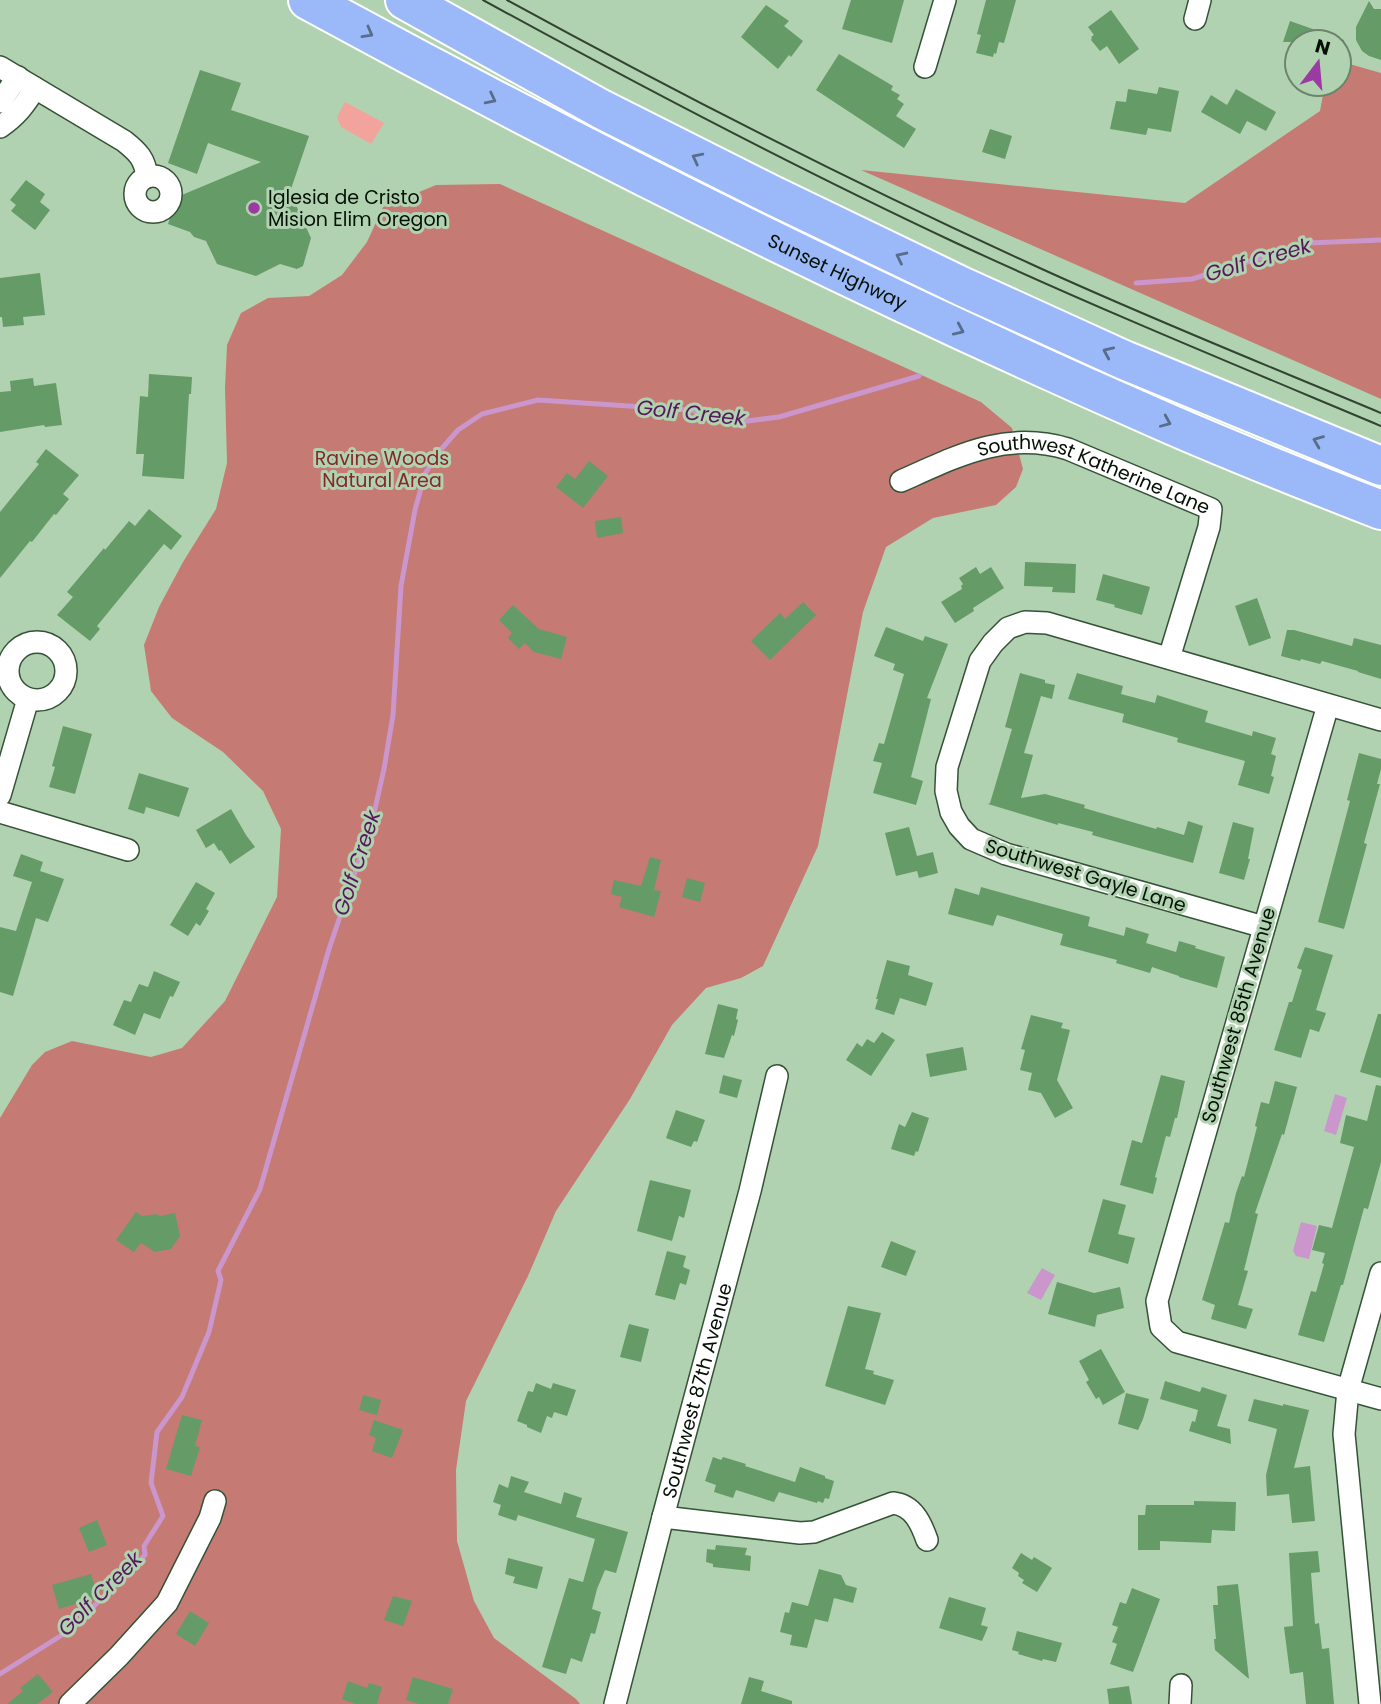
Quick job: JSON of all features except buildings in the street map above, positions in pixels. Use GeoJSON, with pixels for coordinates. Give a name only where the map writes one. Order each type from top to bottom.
{"type":"FeatureCollection","features":[{"type":"Feature","properties":{"kind":"highway","name":"Sunset Highway"},"geometry":{"type":"LineString","coordinates":[[308,0],[592,151],[768,239],[952,326],[1155,417],[1381,510]]}},
{"type":"Feature","properties":{"kind":"highway","name":"Sunset Highway"},"geometry":{"type":"LineString","coordinates":[[405,0],[601,109],[961,286],[1124,360],[1381,466]]}},
{"type":"Feature","properties":{"kind":"street"},"geometry":{"type":"LineString","coordinates":[[925,66],[945,0]]}},
{"type":"Feature","properties":{"kind":"street"},"geometry":{"type":"LineString","coordinates":[[0,102],[17,77]]}},
{"type":"Feature","properties":{"kind":"street"},"geometry":{"type":"LineString","coordinates":[[0,127],[22,110],[17,77]]}},
{"type":"Feature","properties":{"kind":"street"},"geometry":{"type":"LineString","coordinates":[[17,77],[136,150],[145,161],[147,177]]}},
{"type":"Feature","properties":{"kind":"street","name":"Southwest Katherine Lane"},"geometry":{"type":"LineString","coordinates":[[901,481],[987,447],[1013,442],[1036,442],[1068,449],[1211,509],[1209,527],[1169,658]]}},
{"type":"Feature","properties":{"kind":"street","name":"Southwest Gayle Lane"},"geometry":{"type":"LineString","coordinates":[[1169,658],[1047,623],[1025,621],[1008,628],[980,661],[971,688],[947,767],[946,791],[951,813],[971,839],[1006,855],[1264,927]]}},
{"type":"Feature","properties":{"kind":"street"},"geometry":{"type":"LineString","coordinates":[[37,642],[46,644],[61,655],[66,673],[64,683],[51,697],[42,700],[28,699],[15,691],[10,683],[6,651],[37,642]]}},
{"type":"Feature","properties":{"kind":"street"},"geometry":{"type":"LineString","coordinates":[[1169,658],[1381,720]]}},
{"type":"Feature","properties":{"kind":"street"},"geometry":{"type":"LineString","coordinates":[[0,795],[28,699]]}},
{"type":"Feature","properties":{"kind":"street","name":"Southwest 85th Avenue"},"geometry":{"type":"LineString","coordinates":[[1328,705],[1157,1301],[1161,1327],[1177,1342],[1348,1390]]}},
{"type":"Feature","properties":{"kind":"street"},"geometry":{"type":"LineString","coordinates":[[0,812],[128,850]]}},
{"type":"Feature","properties":{"kind":"street","name":"Southwest 87th Avenue"},"geometry":{"type":"LineString","coordinates":[[615,1704],[750,1191],[777,1076]]}},
{"type":"Feature","properties":{"kind":"street"},"geometry":{"type":"LineString","coordinates":[[1370,1704],[1344,1434],[1348,1390],[1381,1273]]}},
{"type":"Feature","properties":{"kind":"street"},"geometry":{"type":"LineString","coordinates":[[1348,1390],[1381,1399]]}},
{"type":"Feature","properties":{"kind":"street"},"geometry":{"type":"LineString","coordinates":[[70,1704],[119,1657],[167,1603],[210,1518],[215,1501]]}},
{"type":"Feature","properties":{"kind":"street"},"geometry":{"type":"LineString","coordinates":[[663,1517],[800,1533],[814,1532],[893,1503],[903,1504],[910,1511],[922,1526],[927,1540]]}},
{"type":"Feature","properties":{"kind":"shaded area"},"geometry":{"type":"Polygon","coordinates":[[[345,102],[384,123],[371,144],[341,127],[337,117],[345,102]]]}},
{"type":"Feature","properties":{"kind":"shaded area"},"geometry":{"type":"Polygon","coordinates":[[[1335,1094],[1347,1098],[1336,1135],[1324,1131],[1335,1094]]]}},
{"type":"Feature","properties":{"kind":"shaded area"},"geometry":{"type":"Polygon","coordinates":[[[1301,1222],[1317,1226],[1309,1259],[1296,1256],[1293,1251],[1301,1222]]]}},
{"type":"Feature","properties":{"kind":"shaded area"},"geometry":{"type":"Polygon","coordinates":[[[1042,1268],[1055,1275],[1041,1300],[1027,1293],[1042,1268]]]}},
{"type":"Feature","properties":{"kind":"green space"},"geometry":{"type":"Polygon","coordinates":[[[1353,65],[1381,73],[1381,399],[861,170],[1185,203],[1320,111],[1322,98],[1353,98],[1353,65]]]}},
{"type":"Feature","properties":{"kind":"green space","name":"Ravine Woods Natural Area"},"geometry":{"type":"Polygon","coordinates":[[[500,184],[981,402],[1012,428],[1023,469],[1016,487],[996,505],[933,518],[886,547],[863,612],[818,846],[763,966],[741,978],[706,988],[672,1025],[630,1099],[556,1211],[528,1276],[466,1401],[456,1470],[457,1541],[474,1601],[494,1638],[580,1704],[0,1704],[0,1118],[32,1065],[45,1052],[72,1041],[151,1057],[182,1048],[225,1001],[277,897],[281,829],[263,791],[223,752],[172,718],[151,691],[144,645],[159,607],[216,509],[227,463],[227,345],[241,313],[268,298],[309,296],[342,275],[367,242],[383,207],[436,185],[500,184]]]}},
{"type":"Feature","properties":{"kind":"waterway","name":"Golf Creek"},"geometry":{"type":"LineString","coordinates":[[1136,283],[1192,279],[1309,243],[1381,240]]}},
{"type":"Feature","properties":{"kind":"waterway","name":"Golf Creek"},"geometry":{"type":"LineString","coordinates":[[0,1674],[70,1630],[145,1555],[144,1546],[163,1516],[151,1483],[157,1432],[182,1397],[209,1332],[221,1280],[218,1271],[260,1189],[329,949],[372,822],[393,715],[401,586],[415,510],[425,474],[437,454],[458,430],[482,414],[538,400],[689,410],[739,422],[779,417],[919,376]]}},
{"type":"Feature","properties":{"kind":"tram line"},"geometry":{"type":"LineString","coordinates":[[483,0],[717,125],[954,242],[1113,313],[1381,426]]}},
{"type":"Feature","properties":{"kind":"tram line"},"geometry":{"type":"LineString","coordinates":[[507,0],[636,70],[898,202],[1118,303],[1381,413]]}},
{"type":"Feature","properties":{"kind":"place","name":"Iglesia de Cristo Mision Elim Oregon"},"geometry":{"type":"Point","coordinates":[254,208]}}]}
